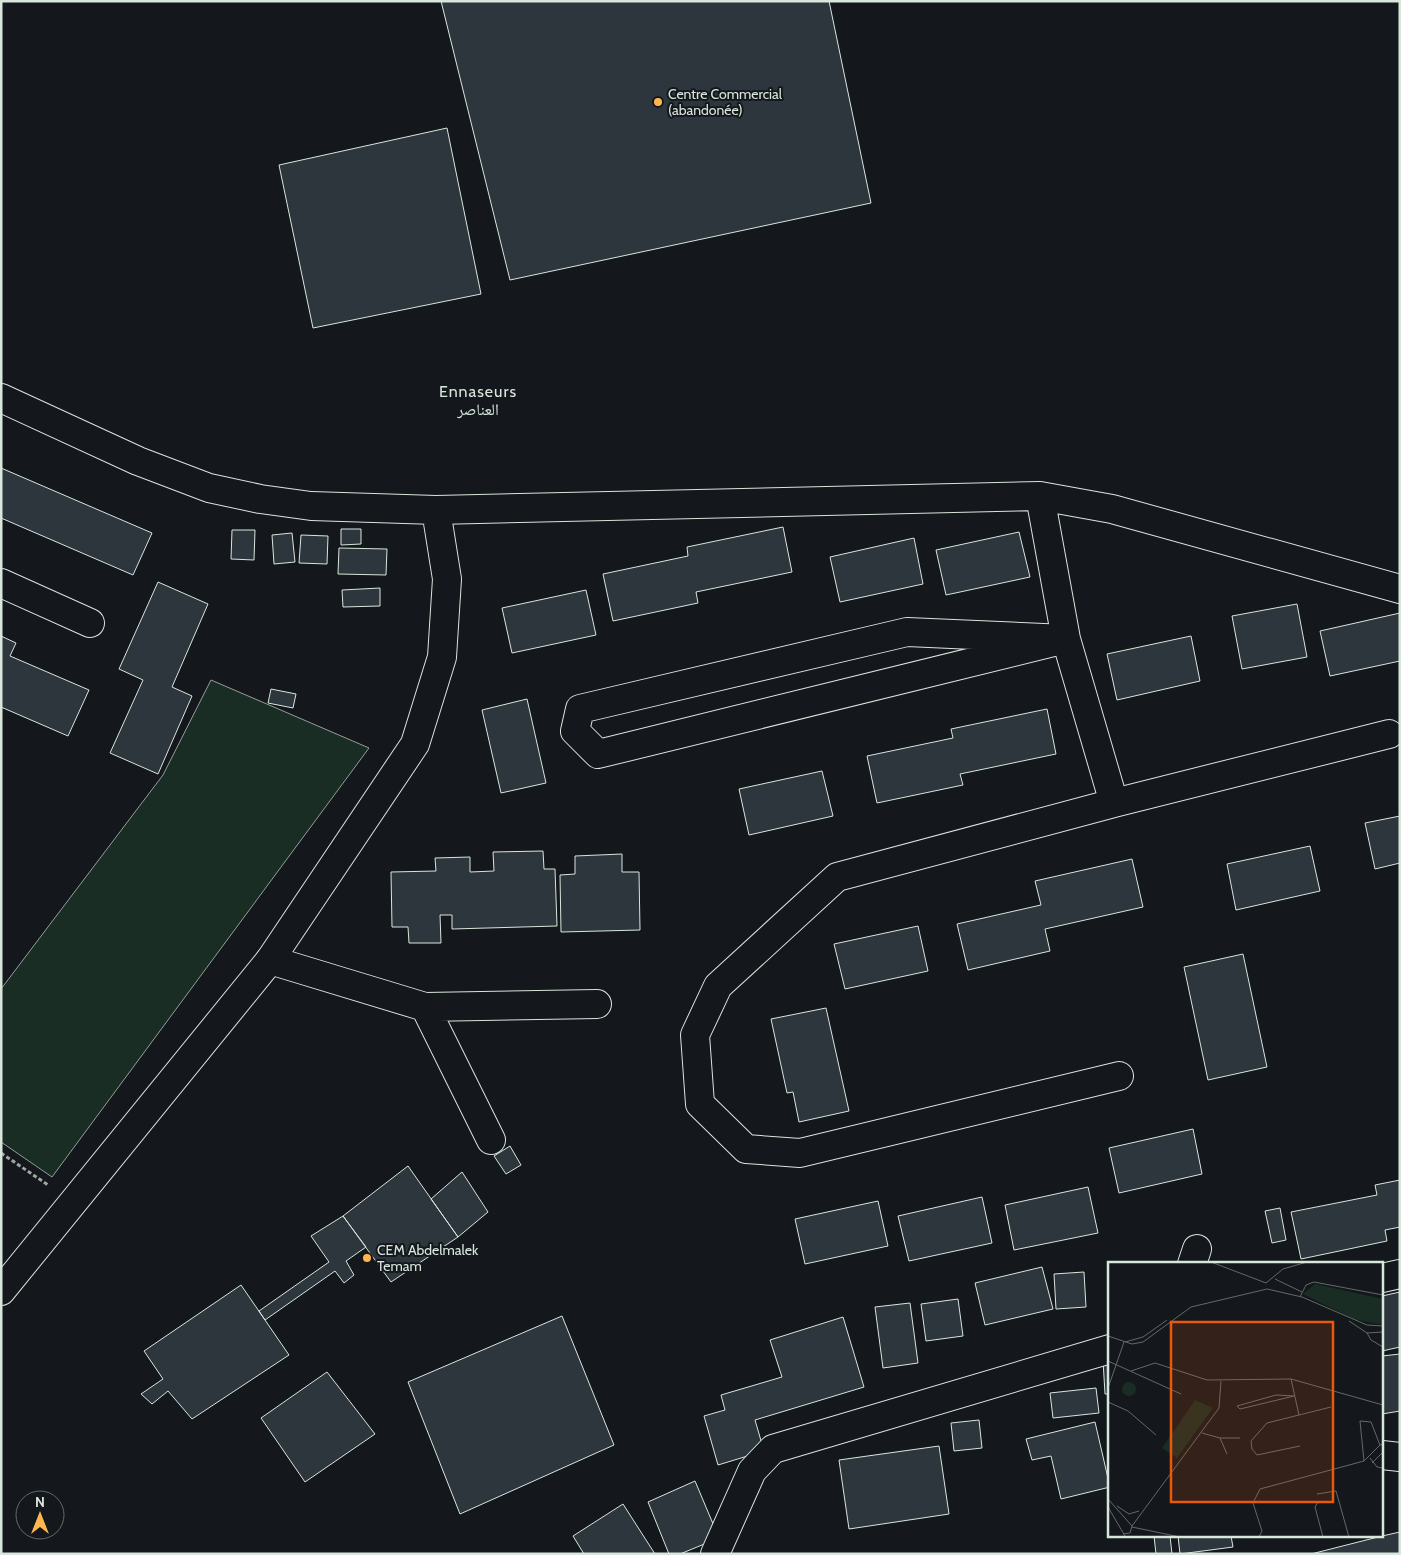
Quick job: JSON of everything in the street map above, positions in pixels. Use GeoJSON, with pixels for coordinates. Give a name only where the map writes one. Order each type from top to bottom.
{"type":"FeatureCollection","features":[{"type":"Feature","properties":{"kind":"street"},"geometry":{"type":"LineString","coordinates":[[1,398],[138,461],[209,488],[260,499],[311,506],[436,510],[1040,496],[1112,509],[1400,589]]}},
{"type":"Feature","properties":{"kind":"street"},"geometry":{"type":"LineString","coordinates":[[1040,496],[1066,639],[1114,803]]}},
{"type":"Feature","properties":{"kind":"street"},"geometry":{"type":"LineString","coordinates":[[1,1291],[270,960],[415,744],[442,657],[447,580],[436,510]]}},
{"type":"Feature","properties":{"kind":"street"},"geometry":{"type":"LineString","coordinates":[[1,583],[90,623]]}},
{"type":"Feature","properties":{"kind":"street"},"geometry":{"type":"LineString","coordinates":[[907,632],[1066,639],[598,754],[575,731],[580,709],[907,632]]}},
{"type":"Feature","properties":{"kind":"street"},"geometry":{"type":"LineString","coordinates":[[1119,1076],[800,1153],[746,1149],[700,1104],[696,1035],[718,986],[837,877],[1114,803],[1389,734]]}},
{"type":"Feature","properties":{"kind":"street"},"geometry":{"type":"LineString","coordinates":[[270,960],[425,1007],[597,1004]]}},
{"type":"Feature","properties":{"kind":"street"},"geometry":{"type":"LineString","coordinates":[[425,1007],[491,1140]]}},
{"type":"Feature","properties":{"kind":"street"},"geometry":{"type":"LineString","coordinates":[[1384,1278],[1400,1274]]}},
{"type":"Feature","properties":{"kind":"street"},"geometry":{"type":"LineString","coordinates":[[715,1554],[752,1472],[773,1449],[1108,1350]]}},
{"type":"Feature","properties":{"kind":"street"},"geometry":{"type":"LineString","coordinates":[[1384,1455],[1400,1457]]}},
{"type":"Feature","properties":{"kind":"path"},"geometry":{"type":"LineString","coordinates":[[1,1153],[73,1202]]}},
{"type":"Feature","properties":{"kind":"green space"},"geometry":{"type":"Polygon","coordinates":[[[211,680],[369,748],[52,1177],[1,1142],[1,989],[163,775],[211,680]]]}},
{"type":"Feature","properties":{"kind":"building","name":"Centre Commercial (abandonée)"},"geometry":{"type":"Polygon","coordinates":[[[441,1],[829,1],[871,203],[510,280],[441,1]]]}},
{"type":"Feature","properties":{"kind":"building"},"geometry":{"type":"Polygon","coordinates":[[[447,128],[481,294],[313,328],[279,165],[447,128]]]}},
{"type":"Feature","properties":{"kind":"building"},"geometry":{"type":"Polygon","coordinates":[[[1,468],[152,533],[133,575],[1,518],[1,468]]]}},
{"type":"Feature","properties":{"kind":"building"},"geometry":{"type":"Polygon","coordinates":[[[783,527],[792,572],[696,592],[698,603],[613,621],[603,574],[688,556],[687,547],[783,527]]]}},
{"type":"Feature","properties":{"kind":"building"},"geometry":{"type":"Polygon","coordinates":[[[341,529],[361,529],[361,544],[341,545],[341,529]]]}},
{"type":"Feature","properties":{"kind":"building"},"geometry":{"type":"Polygon","coordinates":[[[232,530],[255,530],[254,560],[231,559],[232,530]]]}},
{"type":"Feature","properties":{"kind":"building"},"geometry":{"type":"Polygon","coordinates":[[[1019,532],[1030,577],[946,595],[936,550],[1019,532]]]}},
{"type":"Feature","properties":{"kind":"building"},"geometry":{"type":"Polygon","coordinates":[[[292,533],[295,562],[274,564],[272,535],[292,533]]]}},
{"type":"Feature","properties":{"kind":"building"},"geometry":{"type":"Polygon","coordinates":[[[301,535],[328,536],[327,564],[299,563],[301,535]]]}},
{"type":"Feature","properties":{"kind":"building"},"geometry":{"type":"Polygon","coordinates":[[[914,538],[923,584],[840,602],[830,557],[914,538]]]}},
{"type":"Feature","properties":{"kind":"building"},"geometry":{"type":"Polygon","coordinates":[[[339,548],[387,549],[386,575],[338,574],[339,548]]]}},
{"type":"Feature","properties":{"kind":"building"},"geometry":{"type":"Polygon","coordinates":[[[158,582],[208,604],[172,687],[192,696],[158,774],[110,753],[143,680],[119,669],[158,582]]]}},
{"type":"Feature","properties":{"kind":"building"},"geometry":{"type":"Polygon","coordinates":[[[380,588],[380,606],[343,607],[342,590],[380,588]]]}},
{"type":"Feature","properties":{"kind":"building"},"geometry":{"type":"Polygon","coordinates":[[[586,590],[596,635],[512,653],[502,608],[586,590]]]}},
{"type":"Feature","properties":{"kind":"building"},"geometry":{"type":"Polygon","coordinates":[[[1297,604],[1307,657],[1242,669],[1232,616],[1297,604]]]}},
{"type":"Feature","properties":{"kind":"building"},"geometry":{"type":"Polygon","coordinates":[[[1400,613],[1400,661],[1330,676],[1320,631],[1400,613]]]}},
{"type":"Feature","properties":{"kind":"building"},"geometry":{"type":"Polygon","coordinates":[[[1,636],[16,643],[10,656],[89,690],[68,736],[1,707],[1,636]]]}},
{"type":"Feature","properties":{"kind":"building"},"geometry":{"type":"Polygon","coordinates":[[[1191,636],[1200,681],[1117,700],[1107,654],[1191,636]]]}},
{"type":"Feature","properties":{"kind":"building"},"geometry":{"type":"Polygon","coordinates":[[[271,689],[296,694],[293,708],[268,703],[271,689]]]}},
{"type":"Feature","properties":{"kind":"building"},"geometry":{"type":"Polygon","coordinates":[[[527,699],[546,783],[501,793],[482,710],[527,699]]]}},
{"type":"Feature","properties":{"kind":"building"},"geometry":{"type":"Polygon","coordinates":[[[1047,709],[1056,754],[960,774],[963,785],[877,803],[867,756],[953,738],[951,729],[1047,709]]]}},
{"type":"Feature","properties":{"kind":"building"},"geometry":{"type":"Polygon","coordinates":[[[822,771],[833,816],[749,835],[739,789],[822,771]]]}},
{"type":"Feature","properties":{"kind":"building"},"geometry":{"type":"Polygon","coordinates":[[[1400,816],[1400,863],[1375,869],[1365,823],[1400,816]]]}},
{"type":"Feature","properties":{"kind":"building"},"geometry":{"type":"Polygon","coordinates":[[[1310,846],[1320,891],[1236,910],[1227,864],[1310,846]]]}},
{"type":"Feature","properties":{"kind":"building"},"geometry":{"type":"Polygon","coordinates":[[[543,851],[544,869],[555,869],[557,926],[452,929],[452,915],[440,915],[441,943],[409,943],[408,927],[392,927],[391,872],[436,871],[435,858],[470,857],[470,872],[494,871],[493,852],[543,851]]]}},
{"type":"Feature","properties":{"kind":"building"},"geometry":{"type":"Polygon","coordinates":[[[622,854],[622,872],[639,872],[640,930],[561,932],[560,875],[575,874],[575,856],[622,854]]]}},
{"type":"Feature","properties":{"kind":"building"},"geometry":{"type":"Polygon","coordinates":[[[1132,859],[1143,907],[1045,929],[1050,951],[968,970],[957,924],[1041,905],[1035,881],[1132,859]]]}},
{"type":"Feature","properties":{"kind":"building"},"geometry":{"type":"Polygon","coordinates":[[[918,926],[928,971],[845,989],[834,944],[918,926]]]}},
{"type":"Feature","properties":{"kind":"building"},"geometry":{"type":"Polygon","coordinates":[[[1243,954],[1267,1067],[1208,1080],[1184,967],[1243,954]]]}},
{"type":"Feature","properties":{"kind":"building"},"geometry":{"type":"Polygon","coordinates":[[[826,1008],[849,1111],[799,1122],[793,1092],[787,1093],[771,1019],[826,1008]]]}},
{"type":"Feature","properties":{"kind":"building"},"geometry":{"type":"Polygon","coordinates":[[[1193,1129],[1202,1174],[1119,1193],[1109,1148],[1193,1129]]]}},
{"type":"Feature","properties":{"kind":"building"},"geometry":{"type":"Polygon","coordinates":[[[510,1146],[521,1165],[506,1174],[494,1156],[510,1146]]]}},
{"type":"Feature","properties":{"kind":"building"},"geometry":{"type":"Polygon","coordinates":[[[408,1166],[458,1237],[391,1282],[343,1216],[408,1166]]]}},
{"type":"Feature","properties":{"kind":"building"},"geometry":{"type":"Polygon","coordinates":[[[462,1172],[488,1212],[458,1237],[431,1199],[462,1172]]]}},
{"type":"Feature","properties":{"kind":"building"},"geometry":{"type":"Polygon","coordinates":[[[1400,1180],[1400,1227],[1385,1230],[1387,1241],[1301,1259],[1291,1212],[1377,1195],[1375,1185],[1400,1180]]]}},
{"type":"Feature","properties":{"kind":"building"},"geometry":{"type":"Polygon","coordinates":[[[1088,1187],[1098,1233],[1014,1250],[1005,1205],[1088,1187]]]}},
{"type":"Feature","properties":{"kind":"building"},"geometry":{"type":"Polygon","coordinates":[[[982,1197],[992,1243],[909,1261],[898,1216],[982,1197]]]}},
{"type":"Feature","properties":{"kind":"building"},"geometry":{"type":"Polygon","coordinates":[[[878,1201],[888,1246],[805,1264],[795,1219],[878,1201]]]}},
{"type":"Feature","properties":{"kind":"building"},"geometry":{"type":"Polygon","coordinates":[[[1280,1208],[1286,1240],[1272,1243],[1265,1211],[1280,1208]]]}},
{"type":"Feature","properties":{"kind":"building"},"geometry":{"type":"Polygon","coordinates":[[[343,1216],[366,1247],[346,1261],[354,1275],[344,1283],[335,1271],[265,1320],[259,1311],[329,1262],[311,1236],[343,1216]]]}},
{"type":"Feature","properties":{"kind":"building"},"geometry":{"type":"Polygon","coordinates":[[[1042,1267],[1053,1309],[985,1325],[975,1283],[1042,1267]]]}},
{"type":"Feature","properties":{"kind":"building"},"geometry":{"type":"Polygon","coordinates":[[[1084,1272],[1086,1307],[1056,1309],[1054,1274],[1084,1272]]]}},
{"type":"Feature","properties":{"kind":"building"},"geometry":{"type":"Polygon","coordinates":[[[241,1285],[289,1355],[192,1419],[168,1391],[152,1404],[141,1394],[163,1379],[144,1351],[241,1285]]]}},
{"type":"Feature","properties":{"kind":"building"},"geometry":{"type":"Polygon","coordinates":[[[1400,1292],[1400,1347],[1384,1351],[1384,1296],[1400,1292]]]}},
{"type":"Feature","properties":{"kind":"building"},"geometry":{"type":"Polygon","coordinates":[[[958,1299],[963,1336],[926,1341],[921,1304],[958,1299]]]}},
{"type":"Feature","properties":{"kind":"building"},"geometry":{"type":"Polygon","coordinates":[[[910,1303],[918,1363],[883,1368],[875,1307],[910,1303]]]}},
{"type":"Feature","properties":{"kind":"building"},"geometry":{"type":"Polygon","coordinates":[[[562,1316],[614,1445],[460,1514],[408,1382],[562,1316]]]}},
{"type":"Feature","properties":{"kind":"building"},"geometry":{"type":"Polygon","coordinates":[[[843,1317],[864,1387],[755,1420],[764,1451],[718,1465],[704,1416],[725,1410],[721,1395],[782,1377],[770,1340],[843,1317]]]}},
{"type":"Feature","properties":{"kind":"building"},"geometry":{"type":"Polygon","coordinates":[[[1400,1354],[1400,1411],[1384,1414],[1384,1356],[1400,1354]]]}},
{"type":"Feature","properties":{"kind":"building"},"geometry":{"type":"Polygon","coordinates":[[[1108,1359],[1108,1394],[1105,1394],[1103,1360],[1108,1359]]]}},
{"type":"Feature","properties":{"kind":"building"},"geometry":{"type":"Polygon","coordinates":[[[327,1372],[375,1434],[305,1482],[261,1418],[327,1372]]]}},
{"type":"Feature","properties":{"kind":"building"},"geometry":{"type":"Polygon","coordinates":[[[1096,1388],[1099,1413],[1053,1418],[1050,1393],[1096,1388]]]}},
{"type":"Feature","properties":{"kind":"building"},"geometry":{"type":"Polygon","coordinates":[[[979,1420],[982,1448],[954,1451],[951,1423],[979,1420]]]}},
{"type":"Feature","properties":{"kind":"building"},"geometry":{"type":"Polygon","coordinates":[[[1095,1422],[1108,1478],[1108,1487],[1061,1499],[1051,1456],[1032,1460],[1026,1439],[1095,1422]]]}},
{"type":"Feature","properties":{"kind":"building"},"geometry":{"type":"Polygon","coordinates":[[[939,1446],[949,1514],[849,1529],[839,1460],[939,1446]]]}},
{"type":"Feature","properties":{"kind":"building"},"geometry":{"type":"Polygon","coordinates":[[[695,1481],[719,1538],[680,1554],[669,1554],[648,1502],[695,1481]]]}},
{"type":"Feature","properties":{"kind":"building"},"geometry":{"type":"Polygon","coordinates":[[[623,1504],[655,1554],[584,1554],[573,1536],[623,1504]]]}},
{"type":"Feature","properties":{"kind":"building"},"geometry":{"type":"Polygon","coordinates":[[[1400,1532],[1400,1554],[1311,1554],[1374,1538],[1384,1538],[1384,1536],[1400,1532]]]}},
{"type":"Feature","properties":{"kind":"building"},"geometry":{"type":"Polygon","coordinates":[[[1154,1538],[1170,1538],[1172,1554],[1156,1554],[1154,1538]]]}},
{"type":"Feature","properties":{"kind":"building"},"geometry":{"type":"Polygon","coordinates":[[[1178,1538],[1231,1538],[1233,1547],[1180,1554],[1178,1538]]]}},
{"type":"Feature","properties":{"kind":"place","name":"Centre Commercial (abandonée)"},"geometry":{"type":"Point","coordinates":[658,102]}},
{"type":"Feature","properties":{"kind":"place","name":"CEM Abdelmalek Temam"},"geometry":{"type":"Point","coordinates":[367,1258]}},
{"type":"Feature","properties":{"kind":"district","name":"Ennaseurs العناصر"},"geometry":{"type":"Point","coordinates":[478,400]}}]}
